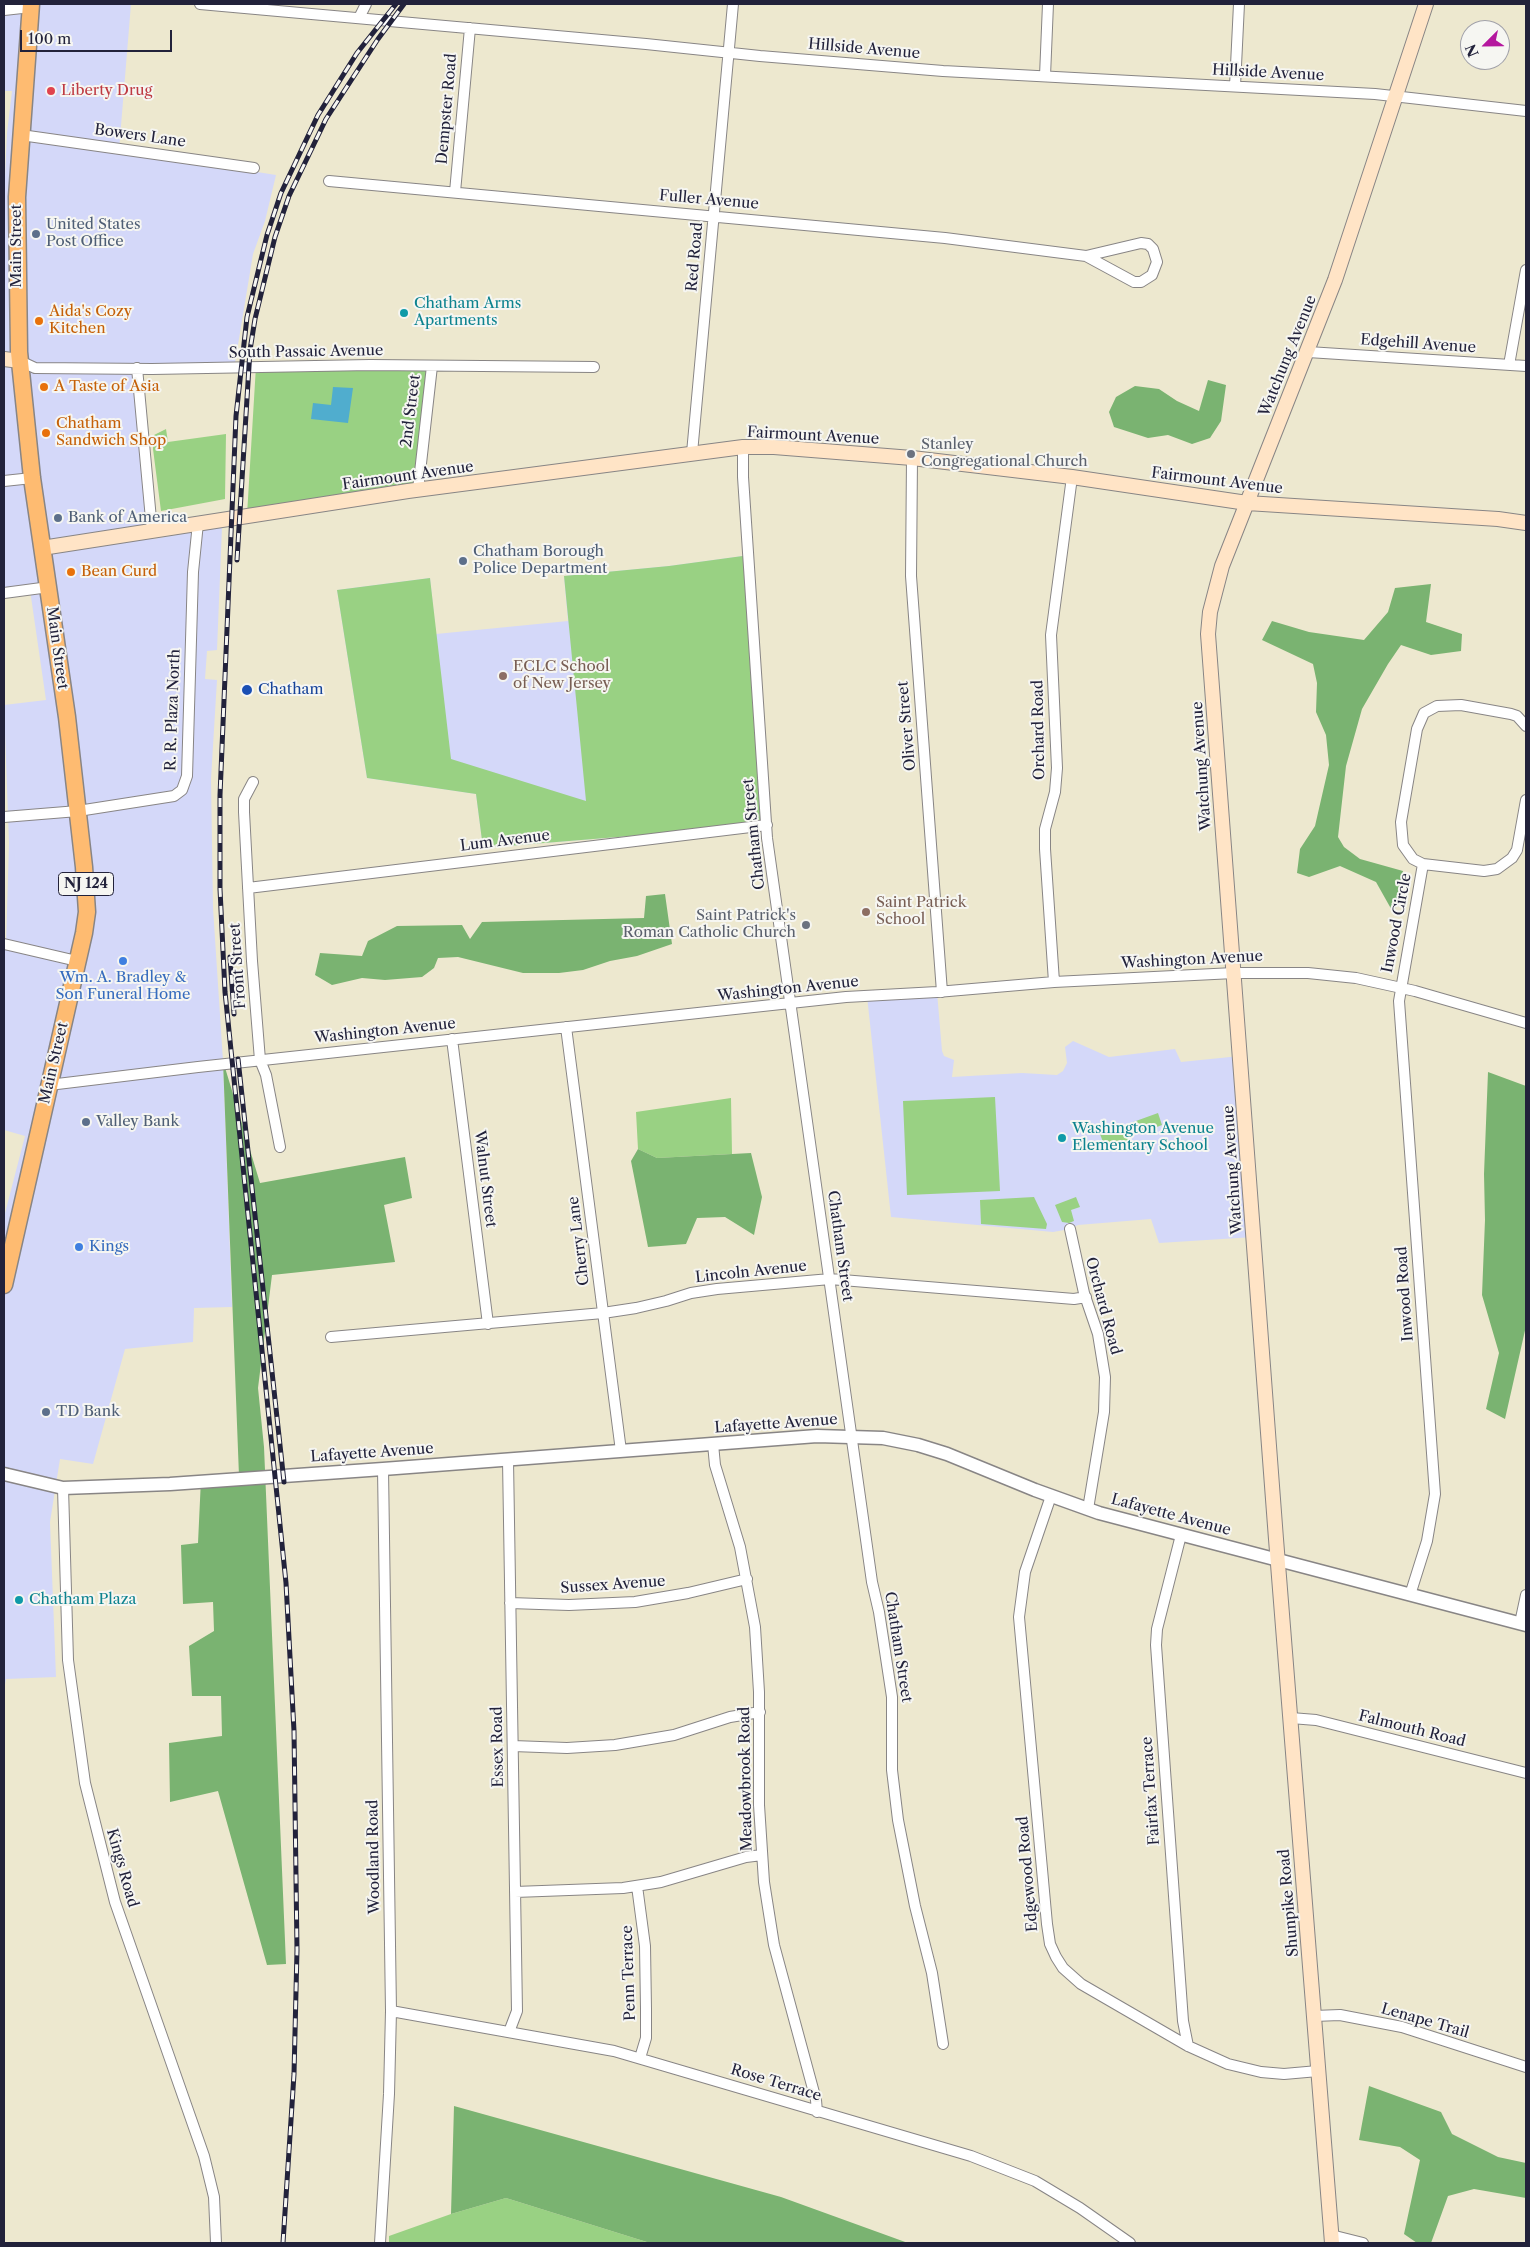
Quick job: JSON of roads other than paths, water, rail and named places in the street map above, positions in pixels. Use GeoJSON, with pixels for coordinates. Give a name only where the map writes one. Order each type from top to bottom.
{"type":"FeatureCollection","features":[{"type":"Feature","properties":{"kind":"main road","name":"Watchung Avenue"},"geometry":{"type":"LineString","coordinates":[[1278,1561],[1208,634],[1213,596],[1222,566],[1308,352],[1350,236],[1426,4]]}},
{"type":"Feature","properties":{"kind":"main road","name":"Main Street"},"geometry":{"type":"LineString","coordinates":[[4,1281],[78,961],[87,912],[87,891],[78,811],[49,587],[32,478],[20,361],[16,246],[21,135],[31,5]]}},
{"type":"Feature","properties":{"kind":"main road"},"geometry":{"type":"LineString","coordinates":[[4,359],[20,361]]}},
{"type":"Feature","properties":{"kind":"main road","name":"Fairmount Avenue"},"geometry":{"type":"LineString","coordinates":[[42,548],[418,490],[692,453],[743,448],[807,449],[912,458],[1072,477],[1247,503],[1498,519],[1526,523]]}},
{"type":"Feature","properties":{"kind":"main road","name":"Shunpike Road"},"geometry":{"type":"LineString","coordinates":[[1278,1561],[1331,2239]]}},
{"type":"Feature","properties":{"kind":"street","name":"Hillside Avenue"},"geometry":{"type":"LineString","coordinates":[[200,4],[728,53],[934,70],[1395,96],[1526,111]]}},
{"type":"Feature","properties":{"kind":"street"},"geometry":{"type":"LineString","coordinates":[[359,18],[366,4]]}},
{"type":"Feature","properties":{"kind":"street","name":"Red Road"},"geometry":{"type":"LineString","coordinates":[[692,453],[733,4]]}},
{"type":"Feature","properties":{"kind":"street"},"geometry":{"type":"LineString","coordinates":[[1045,76],[1048,4]]}},
{"type":"Feature","properties":{"kind":"street"},"geometry":{"type":"LineString","coordinates":[[1235,86],[1239,4]]}},
{"type":"Feature","properties":{"kind":"street"},"geometry":{"type":"LineString","coordinates":[[4,10],[31,5]]}},
{"type":"Feature","properties":{"kind":"street","name":"Dempster Road"},"geometry":{"type":"LineString","coordinates":[[454,192],[470,28]]}},
{"type":"Feature","properties":{"kind":"street","name":"Bowers Lane"},"geometry":{"type":"LineString","coordinates":[[21,135],[254,168]]}},
{"type":"Feature","properties":{"kind":"street","name":"Fuller Avenue"},"geometry":{"type":"LineString","coordinates":[[329,181],[890,232],[1086,256],[1134,282],[1140,282],[1152,275],[1157,262],[1154,249],[1148,244],[1141,243],[1120,246],[1086,256]]}},
{"type":"Feature","properties":{"kind":"street"},"geometry":{"type":"LineString","coordinates":[[1508,365],[1526,270]]}},
{"type":"Feature","properties":{"kind":"street","name":"Edgehill Avenue"},"geometry":{"type":"LineString","coordinates":[[1308,352],[1526,366]]}},
{"type":"Feature","properties":{"kind":"street","name":"South Passaic Avenue"},"geometry":{"type":"LineString","coordinates":[[20,361],[34,368],[594,367]]}},
{"type":"Feature","properties":{"kind":"street","name":"2nd Street"},"geometry":{"type":"LineString","coordinates":[[418,490],[432,366]]}},
{"type":"Feature","properties":{"kind":"street"},"geometry":{"type":"LineString","coordinates":[[137,368],[152,530]]}},
{"type":"Feature","properties":{"kind":"street","name":"Chatham Street"},"geometry":{"type":"LineString","coordinates":[[743,448],[743,478],[767,825],[872,1582],[880,1612],[892,1697],[892,1770],[898,1820],[915,1906],[932,1973],[943,2044]]}},
{"type":"Feature","properties":{"kind":"street","name":"Oliver Street"},"geometry":{"type":"LineString","coordinates":[[912,458],[911,576],[942,992]]}},
{"type":"Feature","properties":{"kind":"street","name":"Orchard Road"},"geometry":{"type":"LineString","coordinates":[[1054,982],[1045,849],[1045,829],[1055,792],[1057,768],[1051,634],[1072,477]]}},
{"type":"Feature","properties":{"kind":"street"},"geometry":{"type":"LineString","coordinates":[[4,482],[32,478]]}},
{"type":"Feature","properties":{"kind":"street","name":"R. R. Plaza North"},"geometry":{"type":"LineString","coordinates":[[4,817],[78,811],[174,796],[182,790],[187,776],[193,572],[198,523]]}},
{"type":"Feature","properties":{"kind":"street"},"geometry":{"type":"LineString","coordinates":[[4,593],[49,587]]}},
{"type":"Feature","properties":{"kind":"street","name":"Inwood Circle"},"geometry":{"type":"LineString","coordinates":[[1526,726],[1518,716],[1461,705],[1437,706],[1424,713],[1417,728],[1401,822],[1403,845],[1413,859],[1423,864],[1484,871],[1497,869],[1505,865],[1512,858],[1520,841],[1526,800]]}},
{"type":"Feature","properties":{"kind":"street","name":"Front Street"},"geometry":{"type":"LineString","coordinates":[[253,782],[244,799],[260,1060],[266,1075],[280,1147]]}},
{"type":"Feature","properties":{"kind":"street","name":"Lum Avenue"},"geometry":{"type":"LineString","coordinates":[[248,888],[767,825]]}},
{"type":"Feature","properties":{"kind":"street","name":"Inwood Circle"},"geometry":{"type":"LineString","coordinates":[[1400,988],[1423,864]]}},
{"type":"Feature","properties":{"kind":"street"},"geometry":{"type":"LineString","coordinates":[[4,944],[78,961]]}},
{"type":"Feature","properties":{"kind":"street","name":"Washington Avenue"},"geometry":{"type":"LineString","coordinates":[[49,1085],[260,1060],[846,997],[942,992],[1054,982],[1234,972],[1308,973],[1356,978],[1400,988],[1526,1023]]}},
{"type":"Feature","properties":{"kind":"street","name":"Inwood Road"},"geometry":{"type":"LineString","coordinates":[[1400,988],[1399,1001],[1404,1078],[1435,1494],[1427,1541],[1410,1595]]}},
{"type":"Feature","properties":{"kind":"street","name":"Cherry Lane"},"geometry":{"type":"LineString","coordinates":[[566,1027],[621,1451]]}},
{"type":"Feature","properties":{"kind":"street","name":"Walnut Street"},"geometry":{"type":"LineString","coordinates":[[452,1039],[488,1324]]}},
{"type":"Feature","properties":{"kind":"street","name":"Orchard Road"},"geometry":{"type":"LineString","coordinates":[[1070,1229],[1073,1250],[1098,1334],[1105,1377],[1104,1412],[1088,1509]]}},
{"type":"Feature","properties":{"kind":"street","name":"Lincoln Avenue"},"geometry":{"type":"LineString","coordinates":[[331,1337],[602,1312],[666,1302],[691,1293],[717,1289],[830,1279],[1074,1300],[1086,1297]]}},
{"type":"Feature","properties":{"kind":"street","name":"Lafayette Avenue"},"geometry":{"type":"LineString","coordinates":[[4,1474],[62,1488],[170,1484],[816,1436],[883,1438],[918,1445],[947,1454],[1088,1509],[1278,1561],[1523,1624]]}},
{"type":"Feature","properties":{"kind":"street","name":"Meadowbrook Road"},"geometry":{"type":"LineString","coordinates":[[713,1444],[715,1466],[740,1547],[755,1626],[760,1712],[759,1805],[764,1882],[774,1945],[816,2100],[817,2112]]}},
{"type":"Feature","properties":{"kind":"street","name":"Essex Road"},"geometry":{"type":"LineString","coordinates":[[508,1460],[517,2011],[509,2032]]}},
{"type":"Feature","properties":{"kind":"street","name":"Woodland Road"},"geometry":{"type":"LineString","coordinates":[[380,2243],[389,2103],[391,2011],[384,1469]]}},
{"type":"Feature","properties":{"kind":"street","name":"Kings Road"},"geometry":{"type":"LineString","coordinates":[[62,1488],[68,1660],[86,1783],[115,1902],[204,2156],[214,2197],[216,2243]]}},
{"type":"Feature","properties":{"kind":"street","name":"Edgewood Road"},"geometry":{"type":"LineString","coordinates":[[1051,1496],[1024,1572],[1019,1617],[1050,1944],[1063,1968],[1080,1984],[1188,2046],[1228,2064],[1261,2072],[1284,2074],[1318,2071]]}},
{"type":"Feature","properties":{"kind":"street","name":"Fairfax Terrace"},"geometry":{"type":"LineString","coordinates":[[1181,1535],[1159,1619],[1156,1645],[1184,2021],[1188,2046]]}},
{"type":"Feature","properties":{"kind":"street","name":"Sussex Avenue"},"geometry":{"type":"LineString","coordinates":[[510,1603],[570,1605],[635,1602],[688,1593],[746,1579]]}},
{"type":"Feature","properties":{"kind":"street"},"geometry":{"type":"LineString","coordinates":[[1523,1624],[1526,1595]]}},
{"type":"Feature","properties":{"kind":"street"},"geometry":{"type":"LineString","coordinates":[[513,1746],[567,1748],[615,1745],[674,1735],[730,1717],[760,1712]]}},
{"type":"Feature","properties":{"kind":"street","name":"Falmouth Road"},"geometry":{"type":"LineString","coordinates":[[1290,1718],[1316,1720],[1526,1773]]}},
{"type":"Feature","properties":{"kind":"street"},"geometry":{"type":"LineString","coordinates":[[515,1892],[593,1890],[637,1886],[661,1882],[746,1857],[762,1855]]}},
{"type":"Feature","properties":{"kind":"street","name":"Penn Terrace"},"geometry":{"type":"LineString","coordinates":[[637,1886],[645,1946],[646,2038],[640,2058]]}},
{"type":"Feature","properties":{"kind":"street","name":"Rose Terrace"},"geometry":{"type":"LineString","coordinates":[[391,2011],[614,2051],[971,2156],[1019,2173],[1080,2208],[1130,2243]]}},
{"type":"Feature","properties":{"kind":"street","name":"Lenape Trail"},"geometry":{"type":"LineString","coordinates":[[1314,2016],[1340,2016],[1402,2027],[1526,2067]]}},
{"type":"Feature","properties":{"kind":"street"},"geometry":{"type":"LineString","coordinates":[[1331,2239],[1363,2243]]}},
{"type":"Feature","properties":{"kind":"water"},"geometry":{"type":"Polygon","coordinates":[[[333,387],[353,388],[348,423],[311,419],[313,403],[331,405],[333,387]]]}},
{"type":"Feature","properties":{"kind":"railway"},"geometry":{"type":"LineString","coordinates":[[283,2243],[294,2074],[297,1950],[294,1731],[286,1583],[225,992],[220,889],[220,795],[236,416],[247,317],[267,235],[281,193],[318,115],[357,53],[396,4]]}},
{"type":"Feature","properties":{"kind":"railway"},"geometry":{"type":"LineString","coordinates":[[237,560],[250,350],[255,319],[275,237],[289,196],[326,119],[378,39],[404,4]]}},
{"type":"Feature","properties":{"kind":"railway"},"geometry":{"type":"LineString","coordinates":[[230,957],[234,1014]]}},
{"type":"Feature","properties":{"kind":"railway"},"geometry":{"type":"LineString","coordinates":[[238,1059],[284,1482]]}},
{"type":"Feature","properties":{"kind":"place","name":"Liberty Drug"},"geometry":{"type":"Point","coordinates":[51,91]}},
{"type":"Feature","properties":{"kind":"place","name":"United States Post Office"},"geometry":{"type":"Point","coordinates":[36,234]}},
{"type":"Feature","properties":{"kind":"place","name":"Chatham Arms Apartments"},"geometry":{"type":"Point","coordinates":[404,313]}},
{"type":"Feature","properties":{"kind":"place","name":"Aida's Cozy Kitchen"},"geometry":{"type":"Point","coordinates":[39,321]}},
{"type":"Feature","properties":{"kind":"place","name":"A Taste of Asia"},"geometry":{"type":"Point","coordinates":[44,387]}},
{"type":"Feature","properties":{"kind":"place","name":"Chatham Sandwich Shop"},"geometry":{"type":"Point","coordinates":[46,433]}},
{"type":"Feature","properties":{"kind":"place","name":"Stanley Congregational Church"},"geometry":{"type":"Point","coordinates":[911,454]}},
{"type":"Feature","properties":{"kind":"place","name":"Bank of America"},"geometry":{"type":"Point","coordinates":[58,518]}},
{"type":"Feature","properties":{"kind":"place","name":"Chatham Borough Police Department"},"geometry":{"type":"Point","coordinates":[463,561]}},
{"type":"Feature","properties":{"kind":"place","name":"Bean Curd"},"geometry":{"type":"Point","coordinates":[71,572]}},
{"type":"Feature","properties":{"kind":"place","name":"ECLC School of New Jersey"},"geometry":{"type":"Point","coordinates":[503,676]}},
{"type":"Feature","properties":{"kind":"place","name":"Chatham"},"geometry":{"type":"Point","coordinates":[247,690]}},
{"type":"Feature","properties":{"kind":"place","name":"Saint Patrick School"},"geometry":{"type":"Point","coordinates":[866,912]}},
{"type":"Feature","properties":{"kind":"place","name":"Saint Patrick's Roman Catholic Church"},"geometry":{"type":"Point","coordinates":[806,925]}},
{"type":"Feature","properties":{"kind":"place","name":"Wm. A. Bradley & Son Funeral Home"},"geometry":{"type":"Point","coordinates":[123,961]}},
{"type":"Feature","properties":{"kind":"place","name":"Valley Bank"},"geometry":{"type":"Point","coordinates":[86,1122]}},
{"type":"Feature","properties":{"kind":"place","name":"Washington Avenue Elementary School"},"geometry":{"type":"Point","coordinates":[1062,1138]}},
{"type":"Feature","properties":{"kind":"place","name":"Kings"},"geometry":{"type":"Point","coordinates":[79,1247]}},
{"type":"Feature","properties":{"kind":"place","name":"TD Bank"},"geometry":{"type":"Point","coordinates":[46,1412]}},
{"type":"Feature","properties":{"kind":"place","name":"Chatham Plaza"},"geometry":{"type":"Point","coordinates":[19,1600]}}]}
